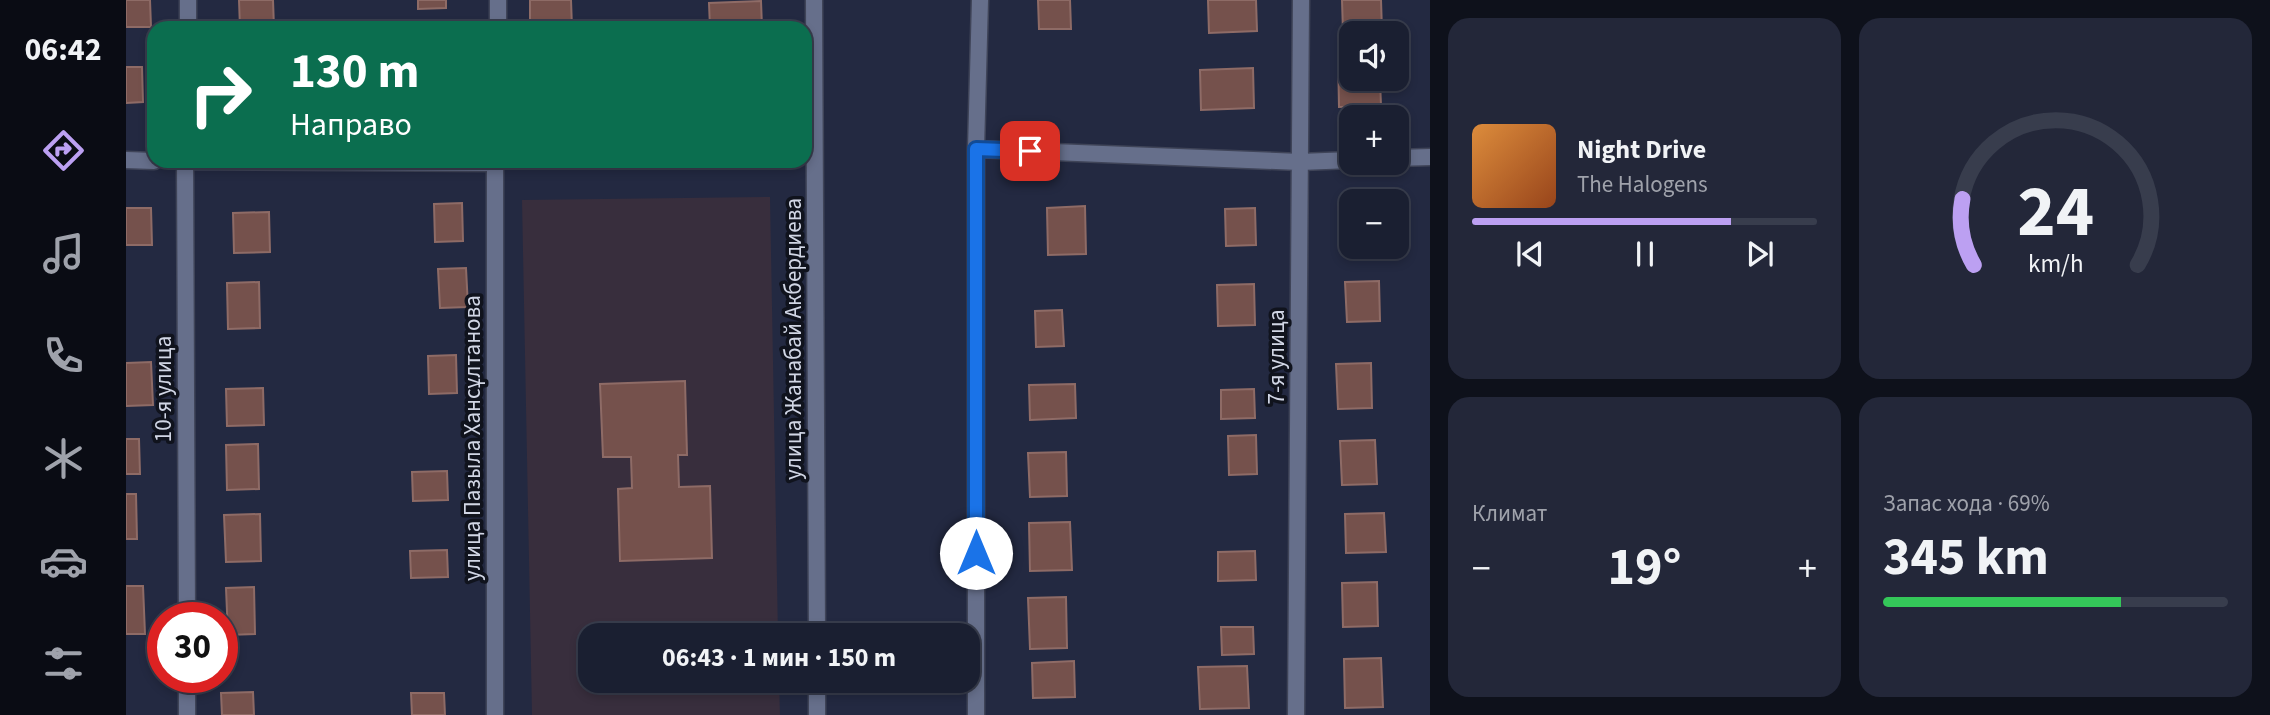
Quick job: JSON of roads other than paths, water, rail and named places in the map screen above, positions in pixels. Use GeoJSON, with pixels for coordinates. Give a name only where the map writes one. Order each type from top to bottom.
{"type":"FeatureCollection","features":[{"type":"Feature","properties":{"kind":"street"},"geometry":{"type":"LineString","coordinates":[[188,0],[188,21]]}},
{"type":"Feature","properties":{"kind":"street"},"geometry":{"type":"LineString","coordinates":[[498,0],[498,21]]}},
{"type":"Feature","properties":{"kind":"street","name":"улица Жанабай Акбердиева"},"geometry":{"type":"LineString","coordinates":[[814,0],[817,623]]}},
{"type":"Feature","properties":{"kind":"street"},"geometry":{"type":"LineString","coordinates":[[976,715],[976,149],[980,0]]}},
{"type":"Feature","properties":{"kind":"street","name":"7-я улица"},"geometry":{"type":"LineString","coordinates":[[1296,715],[1301,0]]}},
{"type":"Feature","properties":{"kind":"street"},"geometry":{"type":"LineString","coordinates":[[976,149],[1300,162],[1339,160]]}},
{"type":"Feature","properties":{"kind":"street"},"geometry":{"type":"LineString","coordinates":[[1409,158],[1430,157]]}},
{"type":"Feature","properties":{"kind":"street"},"geometry":{"type":"LineString","coordinates":[[126,160],[147,160]]}},
{"type":"Feature","properties":{"kind":"street","name":"10-я улица"},"geometry":{"type":"LineString","coordinates":[[185,168],[187,602]]}},
{"type":"Feature","properties":{"kind":"street","name":"улица Пазыла Хансұлтанова"},"geometry":{"type":"LineString","coordinates":[[495,168],[495,715]]}},
{"type":"Feature","properties":{"kind":"street"},"geometry":{"type":"LineString","coordinates":[[187,693],[187,715]]}},
{"type":"Feature","properties":{"kind":"street"},"geometry":{"type":"LineString","coordinates":[[817,693],[817,715]]}}]}
